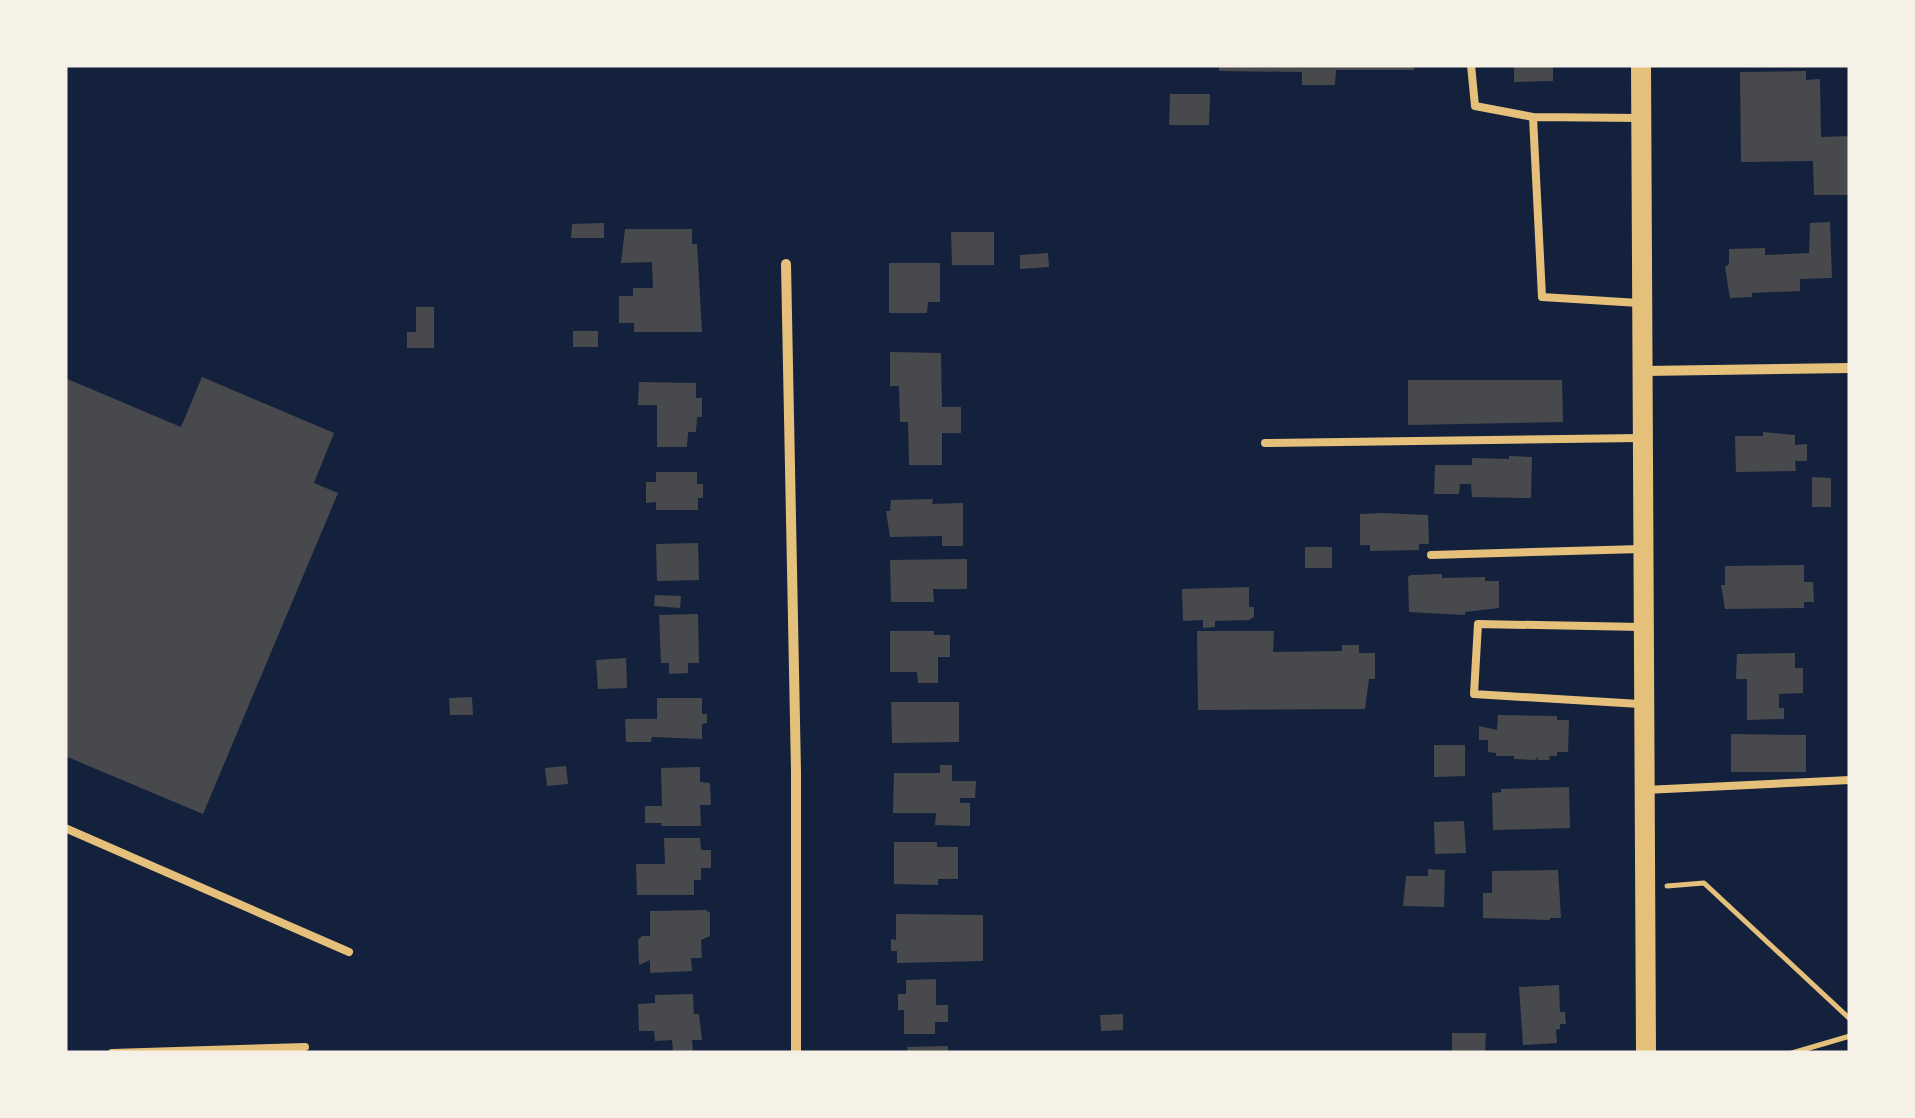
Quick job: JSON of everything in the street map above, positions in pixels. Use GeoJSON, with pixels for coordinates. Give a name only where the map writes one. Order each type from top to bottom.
{"type":"FeatureCollection","features":[{"type":"Feature","properties":{"kind":"main road"},"geometry":{"type":"LineString","coordinates":[[1640,65],[1646,1053]]}},
{"type":"Feature","properties":{"kind":"street"},"geometry":{"type":"LineString","coordinates":[[786,264],[796,772],[796,1053]]}},
{"type":"Feature","properties":{"kind":"street"},"geometry":{"type":"LineString","coordinates":[[1644,371],[1850,368]]}},
{"type":"Feature","properties":{"kind":"lane"},"geometry":{"type":"LineString","coordinates":[[1471,65],[1475,106],[1532,117],[1641,118]]}},
{"type":"Feature","properties":{"kind":"lane"},"geometry":{"type":"LineString","coordinates":[[1532,117],[1542,297],[1643,304]]}},
{"type":"Feature","properties":{"kind":"lane"},"geometry":{"type":"LineString","coordinates":[[1265,443],[1644,438]]}},
{"type":"Feature","properties":{"kind":"lane"},"geometry":{"type":"LineString","coordinates":[[1431,555],[1644,548]]}},
{"type":"Feature","properties":{"kind":"lane"},"geometry":{"type":"LineString","coordinates":[[1644,627],[1478,624],[1474,694],[1645,704]]}},
{"type":"Feature","properties":{"kind":"lane"},"geometry":{"type":"LineString","coordinates":[[1645,790],[1850,780]]}},
{"type":"Feature","properties":{"kind":"lane"},"geometry":{"type":"LineString","coordinates":[[65,828],[349,952]]}},
{"type":"Feature","properties":{"kind":"lane"},"geometry":{"type":"LineString","coordinates":[[112,1052],[305,1047]]}},
{"type":"Feature","properties":{"kind":"path"},"geometry":{"type":"LineString","coordinates":[[1645,888],[1704,883],[1850,1019]]}},
{"type":"Feature","properties":{"kind":"path"},"geometry":{"type":"LineString","coordinates":[[1792,1053],[1850,1036]]}},
{"type":"Feature","properties":{"kind":"building"},"geometry":{"type":"Polygon","coordinates":[[[1219,65],[1414,65],[1414,70],[1336,70],[1335,85],[1302,85],[1302,72],[1219,71],[1219,65]]]}},
{"type":"Feature","properties":{"kind":"building"},"geometry":{"type":"Polygon","coordinates":[[[1514,65],[1553,65],[1553,81],[1514,82],[1514,65]]]}},
{"type":"Feature","properties":{"kind":"building"},"geometry":{"type":"Polygon","coordinates":[[[1806,71],[1806,80],[1820,79],[1821,137],[1850,136],[1850,195],[1814,195],[1813,161],[1741,162],[1740,72],[1806,71]]]}},
{"type":"Feature","properties":{"kind":"building"},"geometry":{"type":"Polygon","coordinates":[[[1170,94],[1210,94],[1209,125],[1169,125],[1170,94]]]}},
{"type":"Feature","properties":{"kind":"building"},"geometry":{"type":"Polygon","coordinates":[[[1830,222],[1832,278],[1800,279],[1800,291],[1730,298],[1725,267],[1729,264],[1729,249],[1765,248],[1765,255],[1809,253],[1810,223],[1830,222]]]}},
{"type":"Feature","properties":{"kind":"building"},"geometry":{"type":"Polygon","coordinates":[[[604,223],[604,238],[571,238],[572,224],[604,223]]]}},
{"type":"Feature","properties":{"kind":"building"},"geometry":{"type":"Polygon","coordinates":[[[625,229],[692,229],[692,244],[697,244],[702,332],[634,332],[634,323],[619,323],[619,296],[633,296],[633,288],[653,288],[652,262],[621,263],[625,229]]]}},
{"type":"Feature","properties":{"kind":"building"},"geometry":{"type":"Polygon","coordinates":[[[951,232],[994,232],[994,265],[952,265],[951,232]]]}},
{"type":"Feature","properties":{"kind":"building"},"geometry":{"type":"Polygon","coordinates":[[[1048,253],[1049,267],[1020,269],[1020,255],[1048,253]]]}},
{"type":"Feature","properties":{"kind":"building"},"geometry":{"type":"Polygon","coordinates":[[[889,263],[940,263],[940,302],[928,302],[927,313],[889,313],[889,263]]]}},
{"type":"Feature","properties":{"kind":"building"},"geometry":{"type":"Polygon","coordinates":[[[416,307],[434,307],[434,348],[407,348],[407,332],[416,332],[416,307]]]}},
{"type":"Feature","properties":{"kind":"building"},"geometry":{"type":"Polygon","coordinates":[[[573,331],[598,331],[598,347],[573,347],[573,331]]]}},
{"type":"Feature","properties":{"kind":"building"},"geometry":{"type":"Polygon","coordinates":[[[890,352],[941,353],[942,407],[961,407],[961,433],[942,433],[942,465],[909,465],[908,422],[900,422],[899,386],[890,386],[890,352]]]}},
{"type":"Feature","properties":{"kind":"building"},"geometry":{"type":"Polygon","coordinates":[[[202,377],[334,433],[314,483],[338,493],[203,814],[65,756],[65,378],[181,427],[202,377]]]}},
{"type":"Feature","properties":{"kind":"building"},"geometry":{"type":"Polygon","coordinates":[[[1408,380],[1562,380],[1563,422],[1408,425],[1408,380]]]}},
{"type":"Feature","properties":{"kind":"building"},"geometry":{"type":"Polygon","coordinates":[[[639,382],[696,383],[696,398],[702,398],[702,417],[697,417],[696,432],[688,432],[687,447],[657,447],[657,405],[638,405],[639,382]]]}},
{"type":"Feature","properties":{"kind":"building"},"geometry":{"type":"Polygon","coordinates":[[[1763,432],[1795,435],[1795,445],[1807,444],[1807,461],[1795,461],[1796,471],[1736,472],[1735,436],[1763,436],[1763,432]]]}},
{"type":"Feature","properties":{"kind":"building"},"geometry":{"type":"Polygon","coordinates":[[[1532,457],[1531,498],[1472,497],[1471,484],[1460,484],[1459,494],[1434,494],[1435,465],[1472,465],[1472,458],[1532,457]]]}},
{"type":"Feature","properties":{"kind":"building"},"geometry":{"type":"Polygon","coordinates":[[[656,472],[697,472],[697,484],[703,484],[698,510],[656,510],[656,502],[646,503],[646,482],[656,482],[656,472]]]}},
{"type":"Feature","properties":{"kind":"building"},"geometry":{"type":"Polygon","coordinates":[[[1812,477],[1831,478],[1831,507],[1812,507],[1812,477]]]}},
{"type":"Feature","properties":{"kind":"building"},"geometry":{"type":"Polygon","coordinates":[[[933,499],[932,504],[963,503],[963,546],[942,546],[942,536],[890,537],[886,511],[890,511],[891,500],[933,499]]]}},
{"type":"Feature","properties":{"kind":"building"},"geometry":{"type":"Polygon","coordinates":[[[1360,514],[1428,515],[1429,544],[1419,544],[1419,550],[1370,551],[1370,545],[1360,545],[1360,514]]]}},
{"type":"Feature","properties":{"kind":"building"},"geometry":{"type":"Polygon","coordinates":[[[698,543],[699,580],[657,581],[656,544],[698,543]]]}},
{"type":"Feature","properties":{"kind":"building"},"geometry":{"type":"Polygon","coordinates":[[[1305,547],[1332,547],[1332,568],[1305,568],[1305,547]]]}},
{"type":"Feature","properties":{"kind":"building"},"geometry":{"type":"Polygon","coordinates":[[[967,559],[967,589],[933,589],[934,602],[891,602],[890,560],[967,559]]]}},
{"type":"Feature","properties":{"kind":"building"},"geometry":{"type":"Polygon","coordinates":[[[1804,565],[1804,582],[1813,582],[1814,602],[1804,602],[1804,608],[1725,609],[1721,585],[1725,585],[1725,566],[1804,565]]]}},
{"type":"Feature","properties":{"kind":"building"},"geometry":{"type":"Polygon","coordinates":[[[1442,574],[1442,578],[1485,577],[1485,581],[1499,581],[1499,608],[1465,615],[1409,612],[1408,577],[1442,574]]]}},
{"type":"Feature","properties":{"kind":"building"},"geometry":{"type":"Polygon","coordinates":[[[1249,587],[1249,607],[1254,607],[1254,617],[1249,620],[1215,621],[1215,627],[1203,628],[1203,620],[1183,621],[1182,589],[1249,587]]]}},
{"type":"Feature","properties":{"kind":"building"},"geometry":{"type":"Polygon","coordinates":[[[655,595],[681,596],[680,608],[654,606],[655,595]]]}},
{"type":"Feature","properties":{"kind":"building"},"geometry":{"type":"Polygon","coordinates":[[[698,614],[699,663],[688,663],[688,673],[669,674],[669,663],[661,663],[659,615],[698,614]]]}},
{"type":"Feature","properties":{"kind":"building"},"geometry":{"type":"Polygon","coordinates":[[[890,631],[950,635],[950,657],[938,657],[938,683],[918,683],[917,672],[890,672],[890,631]]]}},
{"type":"Feature","properties":{"kind":"building"},"geometry":{"type":"Polygon","coordinates":[[[1197,631],[1274,631],[1273,652],[1342,651],[1342,645],[1359,645],[1359,653],[1375,653],[1375,679],[1369,679],[1365,709],[1198,710],[1197,631]]]}},
{"type":"Feature","properties":{"kind":"building"},"geometry":{"type":"Polygon","coordinates":[[[1795,653],[1795,668],[1803,668],[1803,693],[1779,694],[1784,719],[1747,720],[1747,679],[1736,679],[1737,654],[1795,653]]]}},
{"type":"Feature","properties":{"kind":"building"},"geometry":{"type":"Polygon","coordinates":[[[626,658],[627,688],[598,689],[596,660],[626,658]]]}},
{"type":"Feature","properties":{"kind":"building"},"geometry":{"type":"Polygon","coordinates":[[[472,697],[473,715],[450,715],[449,698],[472,697]]]}},
{"type":"Feature","properties":{"kind":"building"},"geometry":{"type":"Polygon","coordinates":[[[657,698],[702,698],[702,714],[707,714],[707,723],[702,724],[702,739],[652,737],[651,742],[626,742],[625,719],[657,719],[657,698]]]}},
{"type":"Feature","properties":{"kind":"building"},"geometry":{"type":"Polygon","coordinates":[[[891,702],[959,702],[959,742],[892,743],[891,702]]]}},
{"type":"Feature","properties":{"kind":"building"},"geometry":{"type":"Polygon","coordinates":[[[1498,715],[1557,716],[1557,720],[1569,720],[1568,752],[1557,752],[1557,756],[1549,756],[1550,760],[1538,760],[1538,756],[1536,760],[1488,752],[1488,740],[1479,740],[1479,726],[1497,730],[1498,715]]]}},
{"type":"Feature","properties":{"kind":"building"},"geometry":{"type":"Polygon","coordinates":[[[1731,734],[1806,735],[1806,772],[1731,772],[1731,734]]]}},
{"type":"Feature","properties":{"kind":"building"},"geometry":{"type":"Polygon","coordinates":[[[1434,745],[1465,745],[1465,776],[1434,777],[1434,745]]]}},
{"type":"Feature","properties":{"kind":"building"},"geometry":{"type":"Polygon","coordinates":[[[940,765],[952,765],[952,781],[976,781],[975,798],[960,798],[960,803],[970,803],[970,826],[935,825],[936,813],[893,813],[894,773],[940,773],[940,765]]]}},
{"type":"Feature","properties":{"kind":"building"},"geometry":{"type":"Polygon","coordinates":[[[566,766],[568,784],[547,786],[545,768],[566,766]]]}},
{"type":"Feature","properties":{"kind":"building"},"geometry":{"type":"Polygon","coordinates":[[[700,767],[700,782],[710,783],[711,805],[700,805],[701,826],[645,823],[645,806],[662,806],[661,768],[700,767]]]}},
{"type":"Feature","properties":{"kind":"building"},"geometry":{"type":"Polygon","coordinates":[[[1569,787],[1570,828],[1493,830],[1492,793],[1501,789],[1569,787]]]}},
{"type":"Feature","properties":{"kind":"building"},"geometry":{"type":"Polygon","coordinates":[[[1464,821],[1466,853],[1435,854],[1434,822],[1464,821]]]}},
{"type":"Feature","properties":{"kind":"building"},"geometry":{"type":"Polygon","coordinates":[[[664,838],[700,838],[701,850],[711,850],[711,868],[701,868],[701,880],[694,880],[694,895],[637,895],[636,864],[665,864],[664,838]]]}},
{"type":"Feature","properties":{"kind":"building"},"geometry":{"type":"Polygon","coordinates":[[[894,842],[937,842],[937,847],[958,847],[958,879],[938,879],[938,885],[894,884],[894,842]]]}},
{"type":"Feature","properties":{"kind":"building"},"geometry":{"type":"Polygon","coordinates":[[[1428,869],[1445,870],[1444,907],[1403,906],[1406,876],[1428,876],[1428,869]]]}},
{"type":"Feature","properties":{"kind":"building"},"geometry":{"type":"Polygon","coordinates":[[[1558,870],[1561,918],[1483,918],[1483,893],[1492,893],[1492,871],[1558,870]]]}},
{"type":"Feature","properties":{"kind":"building"},"geometry":{"type":"Polygon","coordinates":[[[650,911],[710,913],[710,936],[701,940],[702,958],[691,958],[692,971],[650,973],[650,960],[639,965],[638,940],[650,936],[650,911]]]}},
{"type":"Feature","properties":{"kind":"building"},"geometry":{"type":"Polygon","coordinates":[[[896,914],[983,915],[983,961],[897,963],[897,951],[891,951],[891,939],[896,940],[896,914]]]}},
{"type":"Feature","properties":{"kind":"building"},"geometry":{"type":"Polygon","coordinates":[[[936,979],[936,1005],[948,1005],[948,1022],[935,1022],[935,1034],[904,1034],[904,1010],[898,1010],[898,994],[906,994],[906,980],[936,979]]]}},
{"type":"Feature","properties":{"kind":"building"},"geometry":{"type":"Polygon","coordinates":[[[1559,985],[1560,1012],[1565,1012],[1566,1024],[1560,1024],[1556,1030],[1557,1043],[1523,1045],[1519,987],[1559,985]]]}},
{"type":"Feature","properties":{"kind":"building"},"geometry":{"type":"Polygon","coordinates":[[[693,994],[702,1040],[692,1040],[693,1051],[673,1051],[672,1040],[655,1041],[654,1031],[639,1031],[638,1004],[655,1003],[655,995],[693,994]]]}},
{"type":"Feature","properties":{"kind":"building"},"geometry":{"type":"Polygon","coordinates":[[[1123,1014],[1123,1030],[1101,1031],[1100,1015],[1123,1014]]]}},
{"type":"Feature","properties":{"kind":"building"},"geometry":{"type":"Polygon","coordinates":[[[1452,1033],[1486,1033],[1485,1053],[1452,1053],[1452,1033]]]}},
{"type":"Feature","properties":{"kind":"building"},"geometry":{"type":"Polygon","coordinates":[[[948,1046],[948,1053],[908,1053],[907,1047],[948,1046]]]}}]}
